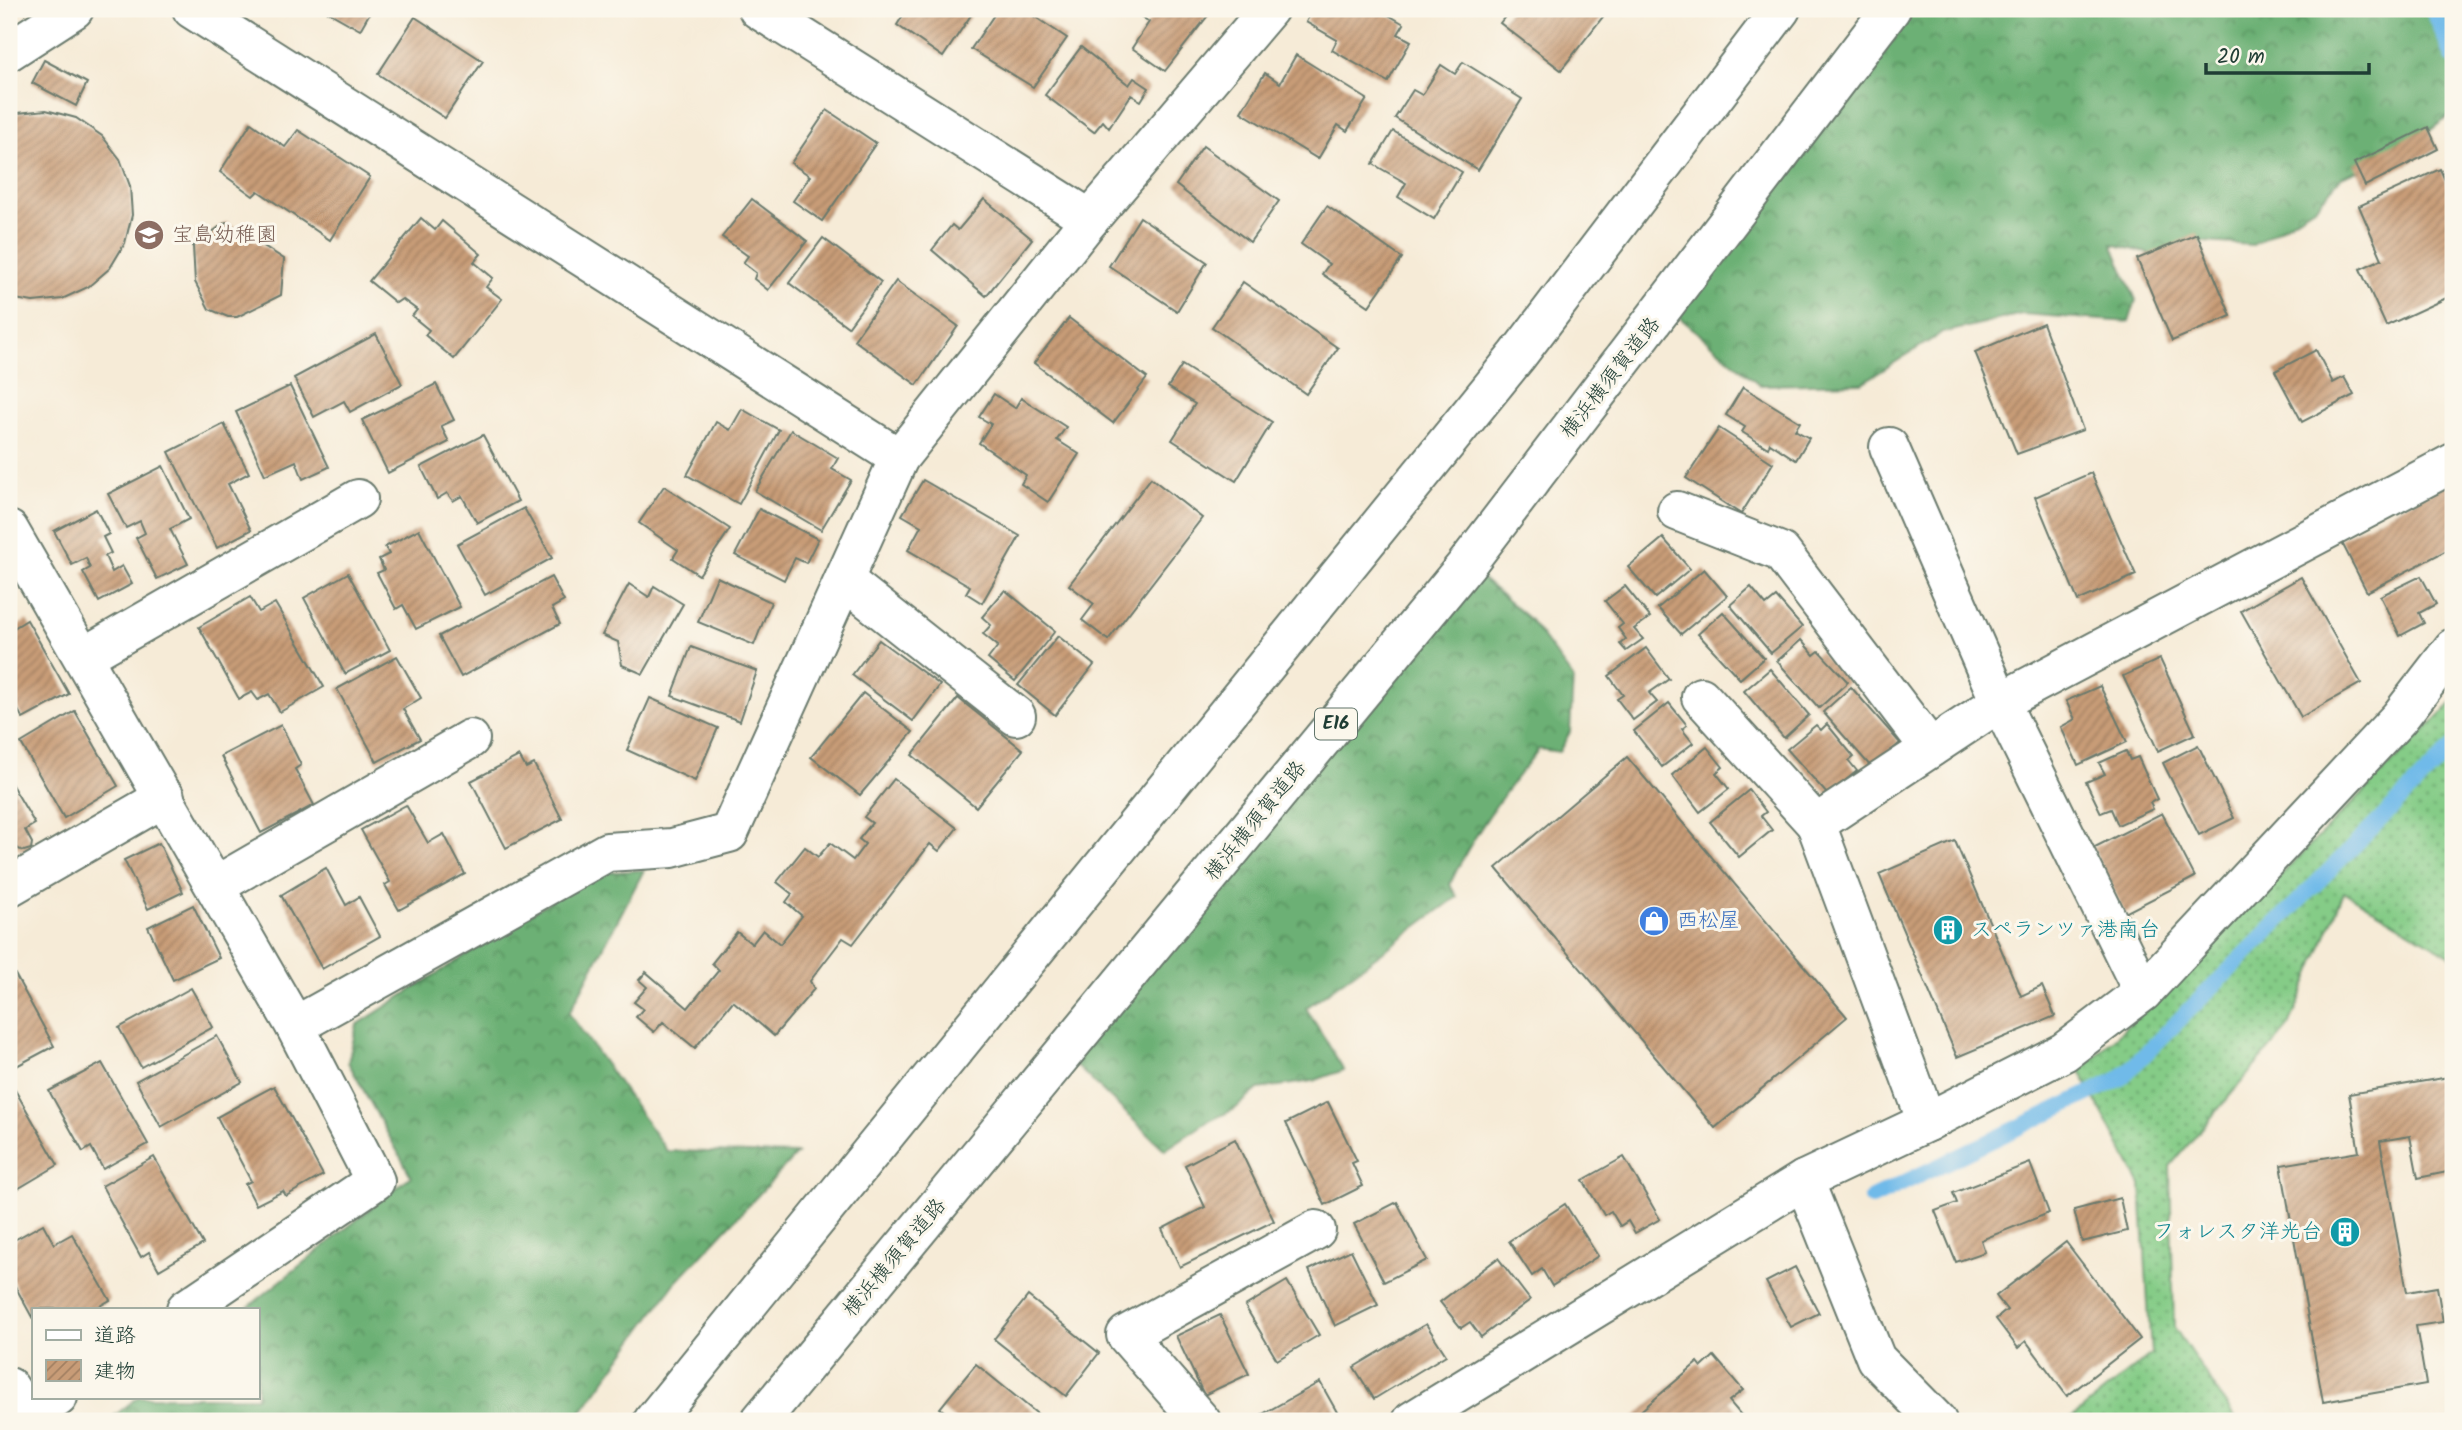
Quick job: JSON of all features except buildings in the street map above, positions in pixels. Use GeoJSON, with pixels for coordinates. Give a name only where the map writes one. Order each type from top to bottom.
{"type":"FeatureCollection","features":[{"type":"Feature","properties":{"kind":"main road"},"geometry":{"type":"LineString","coordinates":[[9,51],[74,9]]}},
{"type":"Feature","properties":{"kind":"main road"},"geometry":{"type":"LineString","coordinates":[[192,9],[899,458]]}},
{"type":"Feature","properties":{"kind":"main road"},"geometry":{"type":"LineString","coordinates":[[758,9],[1090,219]]}},
{"type":"Feature","properties":{"kind":"main road"},"geometry":{"type":"LineString","coordinates":[[295,1026],[607,852],[672,848],[729,833],[899,458],[1090,219],[1269,9]]}},
{"type":"Feature","properties":{"kind":"main road"},"geometry":{"type":"LineString","coordinates":[[653,1421],[1517,356],[1782,9]]}},
{"type":"Feature","properties":{"kind":"main road","name":"横浜横須賀道路"},"geometry":{"type":"LineString","coordinates":[[760,1421],[1466,565],[1891,9]]}},
{"type":"Feature","properties":{"kind":"main road"},"geometry":{"type":"LineString","coordinates":[[1889,447],[2000,702],[2143,992]]}},
{"type":"Feature","properties":{"kind":"main road"},"geometry":{"type":"LineString","coordinates":[[1816,824],[2000,702],[2453,463]]}},
{"type":"Feature","properties":{"kind":"main road"},"geometry":{"type":"LineString","coordinates":[[83,657],[359,499]]}},
{"type":"Feature","properties":{"kind":"main road"},"geometry":{"type":"LineString","coordinates":[[1677,511],[1781,552],[1930,748]]}},
{"type":"Feature","properties":{"kind":"main road"},"geometry":{"type":"LineString","coordinates":[[9,530],[19,572],[83,657],[165,797],[295,1026],[375,1181],[187,1308]]}},
{"type":"Feature","properties":{"kind":"main road"},"geometry":{"type":"LineString","coordinates":[[844,580],[1016,716]]}},
{"type":"Feature","properties":{"kind":"main road"},"geometry":{"type":"LineString","coordinates":[[1412,1421],[1804,1180],[1927,1122],[2064,1052],[2143,992],[2399,718],[2453,648]]}},
{"type":"Feature","properties":{"kind":"main road"},"geometry":{"type":"LineString","coordinates":[[1701,697],[1816,824],[1927,1122]]}},
{"type":"Feature","properties":{"kind":"main road"},"geometry":{"type":"LineString","coordinates":[[215,886],[470,739]]}},
{"type":"Feature","properties":{"kind":"main road"},"geometry":{"type":"LineString","coordinates":[[9,887],[165,797]]}},
{"type":"Feature","properties":{"kind":"main road"},"geometry":{"type":"LineString","coordinates":[[1804,1180],[1875,1359],[1937,1421]]}},
{"type":"Feature","properties":{"kind":"main road"},"geometry":{"type":"LineString","coordinates":[[1201,1421],[1126,1335],[1316,1230]]}},
{"type":"Feature","properties":{"kind":"main road"},"geometry":{"type":"LineString","coordinates":[[9,1387],[28,1417],[56,1398]]}},
{"type":"Feature","properties":{"kind":"green space"},"geometry":{"type":"Polygon","coordinates":[[[1891,9],[2453,9],[2453,108],[2450,115],[2401,153],[2341,177],[2317,205],[2253,245],[2188,241],[2162,257],[2112,244],[2136,300],[2129,322],[2022,314],[1942,333],[1862,383],[1760,385],[1666,306],[1891,9]]]}},
{"type":"Feature","properties":{"kind":"green space"},"geometry":{"type":"Polygon","coordinates":[[[1466,565],[1529,619],[1573,678],[1570,732],[1559,752],[1539,749],[1490,814],[1450,884],[1457,897],[1306,1008],[1344,1070],[1313,1081],[1258,1089],[1235,1109],[1207,1122],[1165,1150],[1065,1055],[1466,565]]]}},
{"type":"Feature","properties":{"kind":"green space"},"geometry":{"type":"Polygon","coordinates":[[[2453,702],[2453,957],[2344,892],[2289,1026],[2170,1166],[2174,1327],[2237,1421],[2068,1421],[2151,1354],[2141,1185],[2080,1071],[2192,964],[2453,702]]]}},
{"type":"Feature","properties":{"kind":"green space"},"geometry":{"type":"Polygon","coordinates":[[[644,870],[569,1013],[667,1151],[797,1154],[675,1283],[575,1421],[108,1421],[137,1398],[259,1398],[259,1308],[247,1308],[411,1176],[348,1062],[357,1025],[594,873],[644,870]]]}},
{"type":"Feature","properties":{"kind":"waterway"},"geometry":{"type":"LineString","coordinates":[[2433,9],[2453,57]]}},
{"type":"Feature","properties":{"kind":"waterway"},"geometry":{"type":"LineString","coordinates":[[1872,1198],[2121,1078],[2453,747]]}},
{"type":"Feature","properties":{"kind":"place","name":"宝島幼稚園"},"geometry":{"type":"Point","coordinates":[149,235]}},
{"type":"Feature","properties":{"kind":"place","name":"西松屋"},"geometry":{"type":"Point","coordinates":[1654,921]}},
{"type":"Feature","properties":{"kind":"place","name":"スペランツァ港南台"},"geometry":{"type":"Point","coordinates":[1948,930]}},
{"type":"Feature","properties":{"kind":"place","name":"フォレスタ洋光台"},"geometry":{"type":"Point","coordinates":[2345,1232]}}]}
